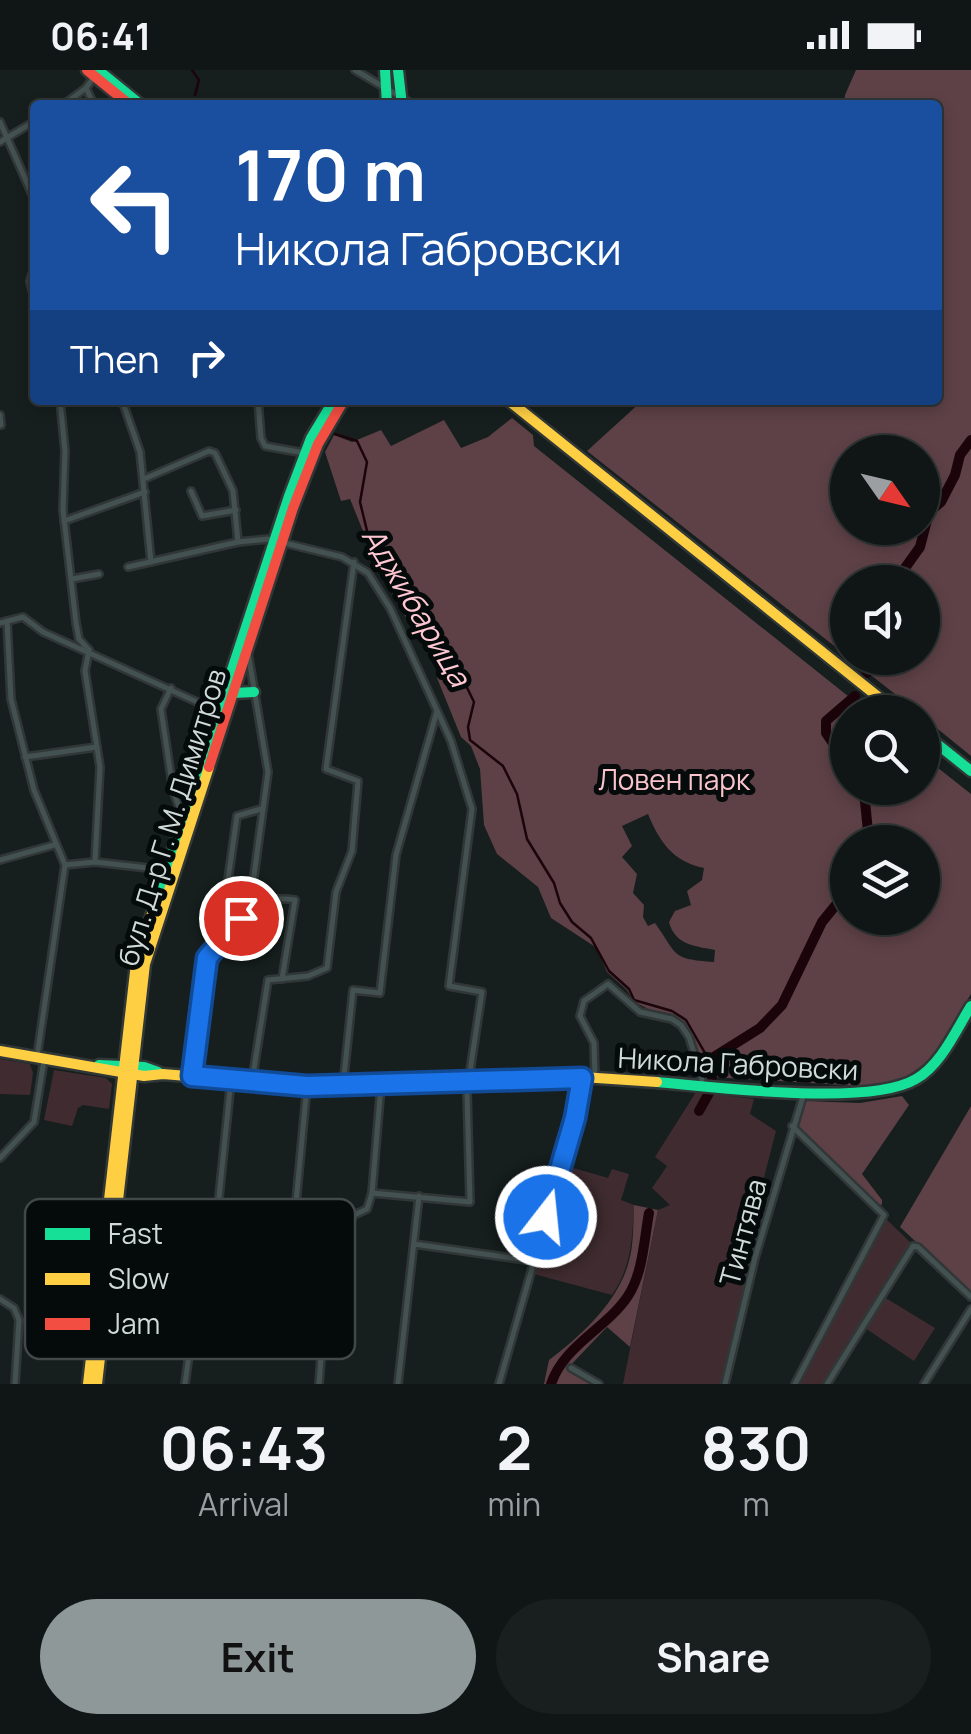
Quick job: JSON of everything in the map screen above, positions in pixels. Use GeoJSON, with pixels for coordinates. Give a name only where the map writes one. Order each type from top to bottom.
{"type":"FeatureCollection","features":[{"type":"Feature","properties":{"kind":"main road"},"geometry":{"type":"LineString","coordinates":[[384,70],[386,100]]}},
{"type":"Feature","properties":{"kind":"main road"},"geometry":{"type":"LineString","coordinates":[[398,70],[401,100]]}},
{"type":"Feature","properties":{"kind":"main road"},"geometry":{"type":"LineString","coordinates":[[93,72],[124,100]]}},
{"type":"Feature","properties":{"kind":"main road"},"geometry":{"type":"LineString","coordinates":[[93,72],[134,100]]}},
{"type":"Feature","properties":{"kind":"main road","name":"бул. Д-р Г. М. Димитров"},"geometry":{"type":"LineString","coordinates":[[111,1199],[127,1069],[148,953],[247,650],[304,453],[331,405]]}},
{"type":"Feature","properties":{"kind":"main road","name":"бул. Д-р Г. М. Димитров"},"geometry":{"type":"LineString","coordinates":[[115,1199],[136,963],[217,712],[278,541],[311,460],[341,405]]}},
{"type":"Feature","properties":{"kind":"main road"},"geometry":{"type":"LineString","coordinates":[[519,405],[876,695]]}},
{"type":"Feature","properties":{"kind":"main road"},"geometry":{"type":"LineString","coordinates":[[233,693],[254,692]]}},
{"type":"Feature","properties":{"kind":"main road"},"geometry":{"type":"LineString","coordinates":[[940,746],[971,771]]}},
{"type":"Feature","properties":{"kind":"main road","name":"Никола Габровски"},"geometry":{"type":"LineString","coordinates":[[0,1051],[163,1074],[307,1086],[596,1078],[861,1093],[908,1084],[938,1060],[971,1006]]}},
{"type":"Feature","properties":{"kind":"main road","name":"бул. Д-р Г. М. Димитров"},"geometry":{"type":"LineString","coordinates":[[88,1384],[91,1359]]}},
{"type":"Feature","properties":{"kind":"main road","name":"бул. Д-р Г. М. Димитров"},"geometry":{"type":"LineString","coordinates":[[97,1384],[100,1359]]}},
{"type":"Feature","properties":{"kind":"street"},"geometry":{"type":"LineString","coordinates":[[354,70],[400,100]]}},
{"type":"Feature","properties":{"kind":"street"},"geometry":{"type":"LineString","coordinates":[[69,100],[86,88],[93,72]]}},
{"type":"Feature","properties":{"kind":"street"},"geometry":{"type":"LineString","coordinates":[[86,88],[92,100]]}},
{"type":"Feature","properties":{"kind":"street"},"geometry":{"type":"LineString","coordinates":[[0,122],[3,140],[30,191]]}},
{"type":"Feature","properties":{"kind":"street"},"geometry":{"type":"LineString","coordinates":[[3,140],[30,124]]}},
{"type":"Feature","properties":{"kind":"street"},"geometry":{"type":"LineString","coordinates":[[60,405],[65,451],[64,521],[79,639],[89,650]]}},
{"type":"Feature","properties":{"kind":"street"},"geometry":{"type":"LineString","coordinates":[[124,405],[140,452],[151,562]]}},
{"type":"Feature","properties":{"kind":"street"},"geometry":{"type":"LineString","coordinates":[[258,405],[265,446],[304,453]]}},
{"type":"Feature","properties":{"kind":"street"},"geometry":{"type":"LineString","coordinates":[[0,415],[1,425]]}},
{"type":"Feature","properties":{"kind":"street"},"geometry":{"type":"LineString","coordinates":[[144,479],[212,451],[233,491],[238,542]]}},
{"type":"Feature","properties":{"kind":"street"},"geometry":{"type":"LineString","coordinates":[[191,491],[202,516],[236,510]]}},
{"type":"Feature","properties":{"kind":"street"},"geometry":{"type":"LineString","coordinates":[[64,521],[145,492]]}},
{"type":"Feature","properties":{"kind":"street"},"geometry":{"type":"LineString","coordinates":[[128,567],[260,540],[324,551],[354,562],[368,573],[390,608],[451,741],[472,809],[450,986],[482,992],[468,1082],[470,1202],[372,1192]]}},
{"type":"Feature","properties":{"kind":"street"},"geometry":{"type":"LineString","coordinates":[[252,1081],[268,980],[308,976],[327,968],[336,892],[352,850],[358,780],[326,769],[354,562]]}},
{"type":"Feature","properties":{"kind":"street"},"geometry":{"type":"LineString","coordinates":[[72,580],[98,574]]}},
{"type":"Feature","properties":{"kind":"street"},"geometry":{"type":"LineString","coordinates":[[0,1158],[34,1122],[65,866],[54,845],[10,700],[4,622],[23,616],[44,632],[217,712]]}},
{"type":"Feature","properties":{"kind":"street"},"geometry":{"type":"LineString","coordinates":[[89,650],[85,672],[97,747],[100,804],[94,862]]}},
{"type":"Feature","properties":{"kind":"street"},"geometry":{"type":"LineString","coordinates":[[192,1076],[207,958],[241,918],[251,898],[268,772],[247,650]]}},
{"type":"Feature","properties":{"kind":"street"},"geometry":{"type":"LineString","coordinates":[[171,688],[161,709],[173,790],[180,810],[185,811]]}},
{"type":"Feature","properties":{"kind":"street"},"geometry":{"type":"LineString","coordinates":[[343,1086],[353,990],[380,992],[396,856],[436,710]]}},
{"type":"Feature","properties":{"kind":"street"},"geometry":{"type":"LineString","coordinates":[[26,756],[97,747]]}},
{"type":"Feature","properties":{"kind":"street"},"geometry":{"type":"LineString","coordinates":[[241,918],[226,894],[238,816],[261,809]]}},
{"type":"Feature","properties":{"kind":"street"},"geometry":{"type":"LineString","coordinates":[[0,860],[54,845]]}},
{"type":"Feature","properties":{"kind":"street"},"geometry":{"type":"LineString","coordinates":[[65,866],[94,862],[166,870]]}},
{"type":"Feature","properties":{"kind":"street"},"geometry":{"type":"LineString","coordinates":[[251,898],[295,900],[282,980]]}},
{"type":"Feature","properties":{"kind":"street"},"geometry":{"type":"LineString","coordinates":[[596,1078],[594,1042],[580,1016],[584,1001],[608,984],[640,1012],[672,1018],[681,1024],[689,1037],[701,1085]]}},
{"type":"Feature","properties":{"kind":"street"},"geometry":{"type":"LineString","coordinates":[[500,1384],[575,1118],[582,1078]]}},
{"type":"Feature","properties":{"kind":"street"},"geometry":{"type":"LineString","coordinates":[[218,1199],[230,1080]]}},
{"type":"Feature","properties":{"kind":"street"},"geometry":{"type":"LineString","coordinates":[[355,1215],[367,1209],[372,1192],[382,1084]]}},
{"type":"Feature","properties":{"kind":"street"},"geometry":{"type":"LineString","coordinates":[[296,1199],[307,1086]]}},
{"type":"Feature","properties":{"kind":"street","name":"Тинтява"},"geometry":{"type":"LineString","coordinates":[[725,1384],[755,1258],[804,1092]]}},
{"type":"Feature","properties":{"kind":"street"},"geometry":{"type":"LineString","coordinates":[[792,1126],[884,1215],[794,1384]]}},
{"type":"Feature","properties":{"kind":"street"},"geometry":{"type":"LineString","coordinates":[[398,1384],[419,1196]]}},
{"type":"Feature","properties":{"kind":"street"},"geometry":{"type":"LineString","coordinates":[[414,1244],[533,1261]]}},
{"type":"Feature","properties":{"kind":"street"},"geometry":{"type":"LineString","coordinates":[[827,1384],[913,1246],[971,1297]]}},
{"type":"Feature","properties":{"kind":"street"},"geometry":{"type":"LineString","coordinates":[[0,1299],[14,1308],[19,1320],[15,1384]]}},
{"type":"Feature","properties":{"kind":"street"},"geometry":{"type":"LineString","coordinates":[[924,1384],[971,1309]]}},
{"type":"Feature","properties":{"kind":"street"},"geometry":{"type":"LineString","coordinates":[[184,1384],[187,1359]]}},
{"type":"Feature","properties":{"kind":"street"},"geometry":{"type":"LineString","coordinates":[[318,1384],[320,1359]]}},
{"type":"Feature","properties":{"kind":"street"},"geometry":{"type":"LineString","coordinates":[[571,1368],[599,1384]]}},
{"type":"Feature","properties":{"kind":"shaded area"},"geometry":{"type":"Polygon","coordinates":[[[0,1059],[30,1064],[30,1095],[0,1094],[0,1059]]]}},
{"type":"Feature","properties":{"kind":"shaded area"},"geometry":{"type":"Polygon","coordinates":[[[54,1070],[106,1078],[112,1084],[109,1109],[83,1105],[78,1108],[72,1126],[44,1120],[54,1070]]]}},
{"type":"Feature","properties":{"kind":"shaded area"},"geometry":{"type":"Polygon","coordinates":[[[696,1092],[754,1099],[750,1114],[776,1131],[752,1224],[763,1227],[725,1384],[623,1384],[658,1210],[670,1205],[652,1188],[667,1166],[655,1157],[696,1092]]]}},
{"type":"Feature","properties":{"kind":"shaded area"},"geometry":{"type":"Polygon","coordinates":[[[570,1167],[608,1178],[612,1169],[629,1174],[621,1200],[634,1205],[631,1241],[624,1273],[612,1295],[530,1273],[556,1181],[565,1183],[570,1167]]]}},
{"type":"Feature","properties":{"kind":"shaded area"},"geometry":{"type":"Polygon","coordinates":[[[886,1219],[911,1243],[822,1384],[799,1384],[886,1219]]]}},
{"type":"Feature","properties":{"kind":"shaded area"},"geometry":{"type":"Polygon","coordinates":[[[884,1297],[935,1328],[914,1361],[865,1328],[884,1297]]]}},
{"type":"Feature","properties":{"kind":"green space"},"geometry":{"type":"Polygon","coordinates":[[[856,70],[971,70],[971,756],[940,731],[940,695],[896,695],[871,675],[940,675],[940,565],[830,565],[830,643],[587,451],[638,405],[942,405],[942,100],[844,100],[856,70]]]}},
{"type":"Feature","properties":{"kind":"green space","name":"Ловен парк"},"geometry":{"type":"Polygon","coordinates":[[[512,418],[533,435],[534,446],[847,695],[830,695],[830,805],[940,805],[940,769],[971,794],[971,994],[930,1060],[896,1084],[876,1087],[713,1077],[706,1071],[684,1022],[633,1001],[607,972],[597,948],[551,918],[538,887],[497,854],[484,825],[480,769],[471,746],[461,737],[437,678],[440,671],[434,656],[440,653],[427,625],[413,630],[378,568],[350,499],[341,501],[325,452],[334,435],[352,442],[381,430],[391,446],[444,420],[461,448],[488,437],[512,418]],[[648,814],[622,826],[632,846],[622,857],[637,874],[633,893],[644,905],[643,917],[648,926],[655,923],[682,957],[714,962],[715,950],[681,940],[669,922],[675,911],[691,905],[687,891],[702,880],[704,868],[684,861],[668,849],[648,814]]]}},
{"type":"Feature","properties":{"kind":"green space"},"geometry":{"type":"Polygon","coordinates":[[[902,1096],[909,1105],[862,1174],[882,1205],[873,1202],[797,1126],[806,1101],[860,1103],[902,1096]]]}},
{"type":"Feature","properties":{"kind":"green space"},"geometry":{"type":"Polygon","coordinates":[[[971,1106],[971,1293],[900,1227],[971,1106]]]}},
{"type":"Feature","properties":{"kind":"green space"},"geometry":{"type":"Polygon","coordinates":[[[634,1205],[658,1210],[630,1347],[607,1327],[567,1369],[591,1384],[544,1384],[549,1360],[574,1340],[617,1290],[632,1247],[634,1205]]]}},
{"type":"Feature","properties":{"kind":"waterway","name":"Аджибарица"},"geometry":{"type":"LineString","coordinates":[[192,70],[199,80],[195,95]]}},
{"type":"Feature","properties":{"kind":"waterway","name":"Аджибарица"},"geometry":{"type":"LineString","coordinates":[[335,434],[357,441],[367,462],[360,502],[369,539],[430,621],[448,664],[457,667],[474,702],[468,727],[470,740],[503,766],[517,794],[527,839],[554,883],[560,903],[572,922],[591,938],[609,971],[629,989],[634,1000],[672,1011],[686,1020],[709,1060]]}},
{"type":"Feature","properties":{"kind":"waterway"},"geometry":{"type":"LineString","coordinates":[[907,565],[920,547],[929,512],[941,502],[960,455],[971,440]]}},
{"type":"Feature","properties":{"kind":"waterway"},"geometry":{"type":"LineString","coordinates":[[830,718],[826,721],[826,733],[830,739]]}},
{"type":"Feature","properties":{"kind":"waterway"},"geometry":{"type":"LineString","coordinates":[[865,805],[867,825]]}},
{"type":"Feature","properties":{"kind":"waterway"},"geometry":{"type":"LineString","coordinates":[[712,1077],[709,1060],[760,1028],[782,1005],[830,912]]}},
{"type":"Feature","properties":{"kind":"waterway"},"geometry":{"type":"LineString","coordinates":[[699,1111],[709,1093]]}},
{"type":"Feature","properties":{"kind":"waterway"},"geometry":{"type":"LineString","coordinates":[[551,1384],[565,1358],[628,1296],[640,1267],[649,1213]]}},
{"type":"Feature","properties":{"kind":"traffic: fast"},"geometry":{"type":"LineString","coordinates":[[98,70],[135,100]]}},
{"type":"Feature","properties":{"kind":"traffic: fast"},"geometry":{"type":"LineString","coordinates":[[385,70],[387,100]]}},
{"type":"Feature","properties":{"kind":"traffic: fast"},"geometry":{"type":"LineString","coordinates":[[398,70],[401,100]]}},
{"type":"Feature","properties":{"kind":"traffic: fast"},"geometry":{"type":"LineString","coordinates":[[156,901],[289,496],[311,438],[331,405]]}},
{"type":"Feature","properties":{"kind":"traffic: fast"},"geometry":{"type":"LineString","coordinates":[[233,693],[254,692]]}},
{"type":"Feature","properties":{"kind":"traffic: fast"},"geometry":{"type":"LineString","coordinates":[[940,746],[971,771]]}},
{"type":"Feature","properties":{"kind":"traffic: fast"},"geometry":{"type":"LineString","coordinates":[[657,1082],[829,1094],[894,1087],[916,1079],[933,1065],[971,1006]]}},
{"type":"Feature","properties":{"kind":"traffic: fast"},"geometry":{"type":"LineString","coordinates":[[99,1065],[144,1067],[158,1072]]}},
{"type":"Feature","properties":{"kind":"traffic: slow"},"geometry":{"type":"LineString","coordinates":[[514,405],[876,695]]}},
{"type":"Feature","properties":{"kind":"traffic: slow"},"geometry":{"type":"LineString","coordinates":[[118,1199],[145,964],[209,767]]}},
{"type":"Feature","properties":{"kind":"traffic: slow"},"geometry":{"type":"LineString","coordinates":[[109,1199],[136,963],[156,901]]}},
{"type":"Feature","properties":{"kind":"traffic: slow"},"geometry":{"type":"LineString","coordinates":[[0,1051],[144,1076],[163,1074],[307,1086],[582,1077],[657,1082]]}},
{"type":"Feature","properties":{"kind":"traffic: slow"},"geometry":{"type":"LineString","coordinates":[[88,1384],[91,1359]]}},
{"type":"Feature","properties":{"kind":"traffic: slow"},"geometry":{"type":"LineString","coordinates":[[97,1384],[100,1359]]}},
{"type":"Feature","properties":{"kind":"traffic: jam"},"geometry":{"type":"LineString","coordinates":[[87,70],[124,100]]}},
{"type":"Feature","properties":{"kind":"traffic: jam"},"geometry":{"type":"LineString","coordinates":[[209,767],[293,508],[318,444],[341,405]]}},
{"type":"Feature","properties":{"kind":"route"},"geometry":{"type":"LineString","coordinates":[[241,918],[207,958],[192,1076],[307,1086],[582,1078],[575,1118],[546,1217]]}}]}
